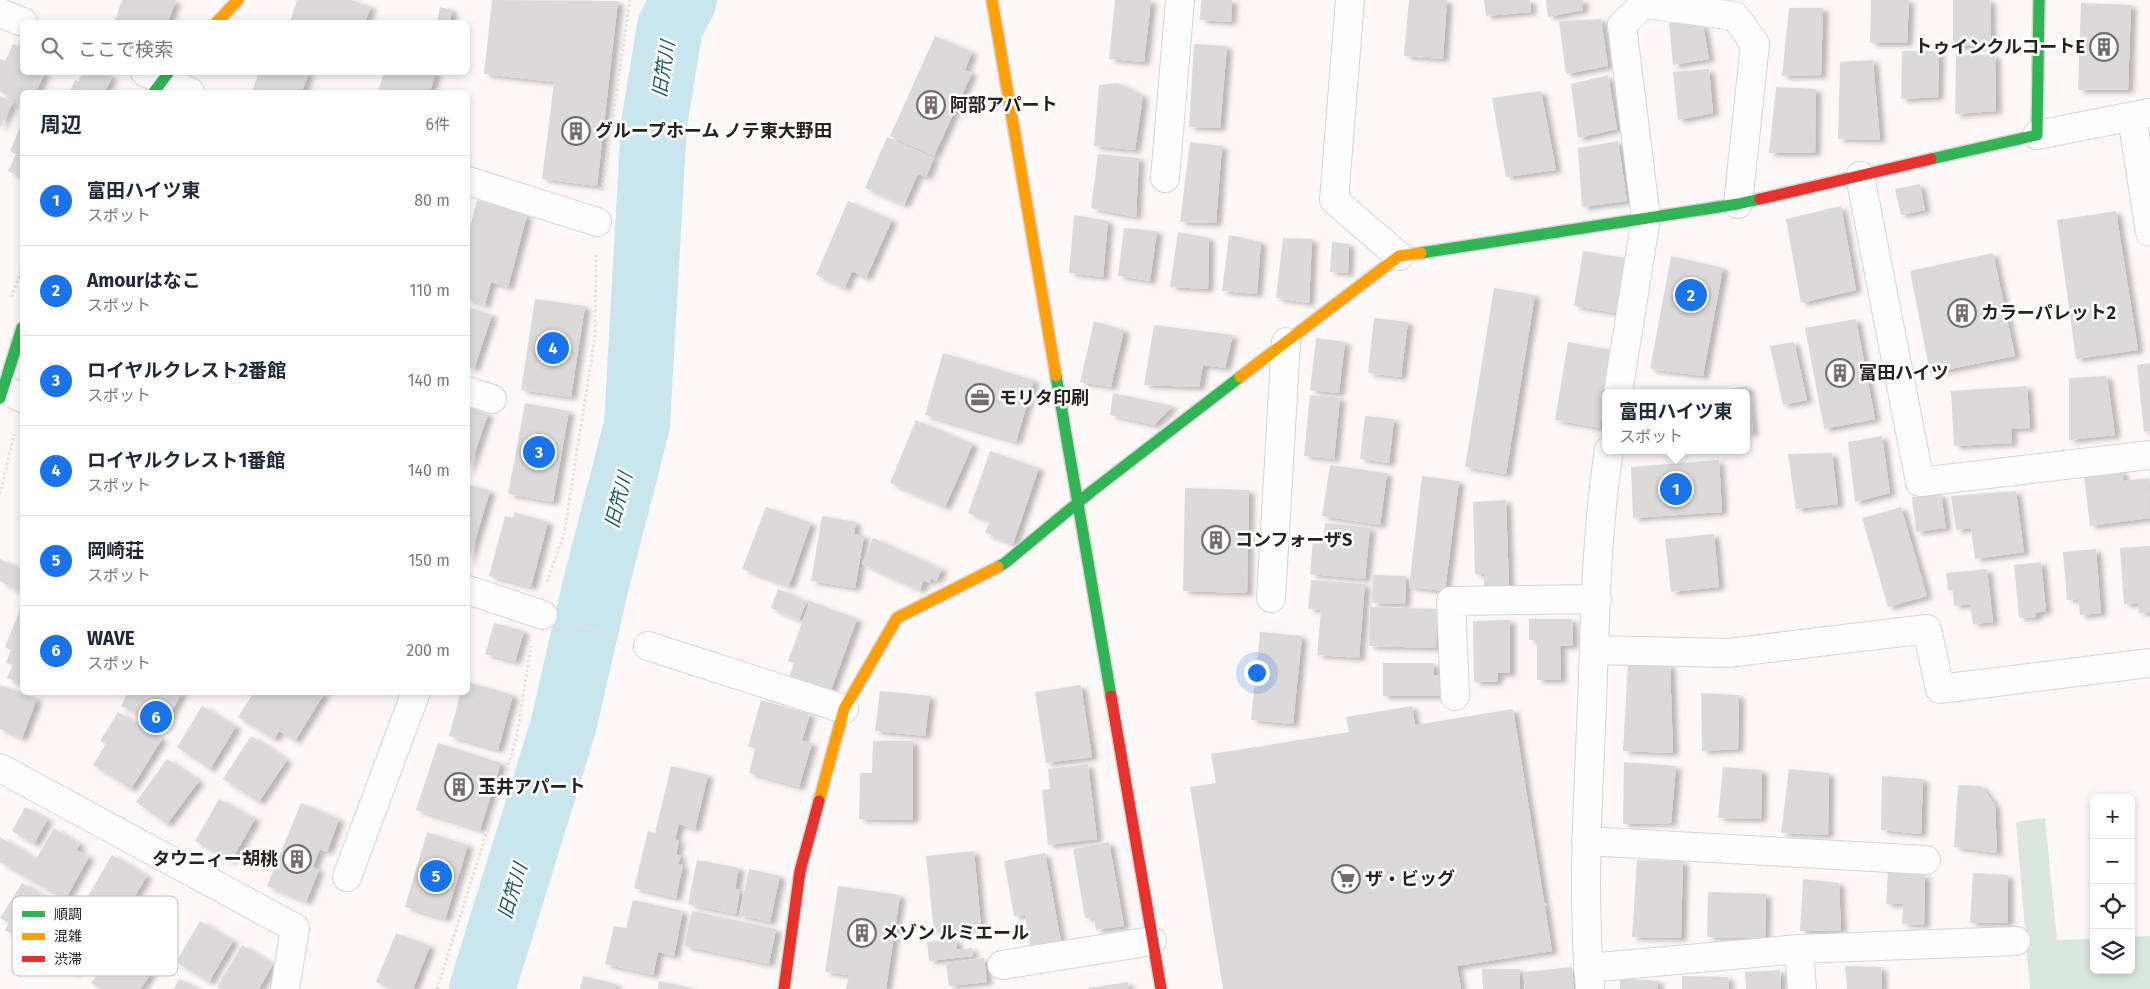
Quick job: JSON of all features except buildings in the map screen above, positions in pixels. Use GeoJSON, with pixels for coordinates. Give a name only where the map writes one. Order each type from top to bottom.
{"type":"FeatureCollection","features":[{"type":"Feature","properties":{"kind":"street"},"geometry":{"type":"LineString","coordinates":[[218,20],[238,0]]}},
{"type":"Feature","properties":{"kind":"street"},"geometry":{"type":"LineString","coordinates":[[992,0],[1076,504],[1161,989]]}},
{"type":"Feature","properties":{"kind":"street"},"geometry":{"type":"LineString","coordinates":[[1165,178],[1180,0]]}},
{"type":"Feature","properties":{"kind":"street"},"geometry":{"type":"LineString","coordinates":[[1350,0],[1334,200],[1399,256]]}},
{"type":"Feature","properties":{"kind":"street"},"geometry":{"type":"LineString","coordinates":[[2037,135],[2039,0]]}},
{"type":"Feature","properties":{"kind":"street"},"geometry":{"type":"LineString","coordinates":[[1619,389],[1646,218],[1622,25],[1644,4],[1735,16],[1754,44],[1738,204]]}},
{"type":"Feature","properties":{"kind":"street"},"geometry":{"type":"LineString","coordinates":[[0,13],[20,21]]}},
{"type":"Feature","properties":{"kind":"street"},"geometry":{"type":"LineString","coordinates":[[158,79],[185,90]]}},
{"type":"Feature","properties":{"kind":"street"},"geometry":{"type":"LineString","coordinates":[[784,989],[800,870],[844,710],[897,618],[1005,563],[1076,504],[1399,256],[1738,204],[2037,135],[2141,115],[2150,232]]}},
{"type":"Feature","properties":{"kind":"street"},"geometry":{"type":"LineString","coordinates":[[1860,176],[1920,482],[2150,455]]}},
{"type":"Feature","properties":{"kind":"street"},"geometry":{"type":"LineString","coordinates":[[470,182],[597,222]]}},
{"type":"Feature","properties":{"kind":"street"},"geometry":{"type":"LineString","coordinates":[[6,393],[20,336]]}},
{"type":"Feature","properties":{"kind":"street"},"geometry":{"type":"LineString","coordinates":[[1271,598],[1286,342]]}},
{"type":"Feature","properties":{"kind":"street"},"geometry":{"type":"LineString","coordinates":[[1608,454],[1603,490],[1586,841],[1589,979],[1799,949],[2016,940]]}},
{"type":"Feature","properties":{"kind":"street"},"geometry":{"type":"LineString","coordinates":[[470,591],[540,614]]}},
{"type":"Feature","properties":{"kind":"street"},"geometry":{"type":"LineString","coordinates":[[1455,696],[1451,601],[1597,599]]}},
{"type":"Feature","properties":{"kind":"street"},"geometry":{"type":"LineString","coordinates":[[1594,650],[1728,653],[1927,629],[1940,689],[2150,663]]}},
{"type":"Feature","properties":{"kind":"street"},"geometry":{"type":"LineString","coordinates":[[648,646],[844,710]]}},
{"type":"Feature","properties":{"kind":"street"},"geometry":{"type":"LineString","coordinates":[[347,877],[415,695]]}},
{"type":"Feature","properties":{"kind":"street"},"geometry":{"type":"LineString","coordinates":[[0,768],[294,928],[285,989]]}},
{"type":"Feature","properties":{"kind":"street"},"geometry":{"type":"LineString","coordinates":[[1586,841],[1926,860]]}},
{"type":"Feature","properties":{"kind":"street"},"geometry":{"type":"LineString","coordinates":[[1002,965],[1152,941]]}},
{"type":"Feature","properties":{"kind":"street"},"geometry":{"type":"LineString","coordinates":[[1799,949],[1802,989]]}},
{"type":"Feature","properties":{"kind":"path"},"geometry":{"type":"LineString","coordinates":[[437,989],[516,740],[540,614],[564,534],[595,336],[597,222],[630,0]]}},
{"type":"Feature","properties":{"kind":"path"},"geometry":{"type":"LineString","coordinates":[[0,494],[14,434]]}},
{"type":"Feature","properties":{"kind":"path"},"geometry":{"type":"LineString","coordinates":[[540,614],[648,646]]}},
{"type":"Feature","properties":{"kind":"shaded area"},"geometry":{"type":"Polygon","coordinates":[[[2045,818],[2057,940],[2090,939],[2090,974],[2135,974],[2135,937],[2150,936],[2150,989],[2030,989],[2016,822],[2045,818]]]}},
{"type":"Feature","properties":{"kind":"waterway","name":"旧笊川"},"geometry":{"type":"LineString","coordinates":[[482,989],[563,727],[596,584],[637,425],[654,124],[670,27],[684,0]]}},
{"type":"Feature","properties":{"kind":"traffic: fast"},"geometry":{"type":"LineString","coordinates":[[1931,159],[2037,135],[2039,0]]}},
{"type":"Feature","properties":{"kind":"traffic: fast"},"geometry":{"type":"LineString","coordinates":[[156,90],[167,75]]}},
{"type":"Feature","properties":{"kind":"traffic: fast"},"geometry":{"type":"LineString","coordinates":[[1421,253],[1760,199]]}},
{"type":"Feature","properties":{"kind":"traffic: fast"},"geometry":{"type":"LineString","coordinates":[[0,398],[20,334]]}},
{"type":"Feature","properties":{"kind":"traffic: fast"},"geometry":{"type":"LineString","coordinates":[[1056,376],[1111,696]]}},
{"type":"Feature","properties":{"kind":"traffic: fast"},"geometry":{"type":"LineString","coordinates":[[998,567],[1092,491],[1240,377]]}},
{"type":"Feature","properties":{"kind":"traffic: slow"},"geometry":{"type":"LineString","coordinates":[[219,20],[238,0]]}},
{"type":"Feature","properties":{"kind":"traffic: slow"},"geometry":{"type":"LineString","coordinates":[[992,0],[1056,376]]}},
{"type":"Feature","properties":{"kind":"traffic: slow"},"geometry":{"type":"LineString","coordinates":[[1240,377],[1399,256],[1421,253]]}},
{"type":"Feature","properties":{"kind":"traffic: slow"},"geometry":{"type":"LineString","coordinates":[[819,801],[844,709],[897,618],[998,567]]}},
{"type":"Feature","properties":{"kind":"traffic: jam"},"geometry":{"type":"LineString","coordinates":[[1760,199],[1931,159]]}},
{"type":"Feature","properties":{"kind":"traffic: jam"},"geometry":{"type":"LineString","coordinates":[[1111,696],[1161,989]]}},
{"type":"Feature","properties":{"kind":"traffic: jam"},"geometry":{"type":"LineString","coordinates":[[784,989],[800,871],[819,801]]}},
{"type":"Feature","properties":{"kind":"place","name":"トゥインクルコートE"},"geometry":{"type":"Point","coordinates":[2104,47]}},
{"type":"Feature","properties":{"kind":"place","name":"阿部アパート"},"geometry":{"type":"Point","coordinates":[931,105]}},
{"type":"Feature","properties":{"kind":"place","name":"グループホーム ノテ東大野田"},"geometry":{"type":"Point","coordinates":[576,131]}},
{"type":"Feature","properties":{"kind":"place","name":"Amourはなこ"},"geometry":{"type":"Point","coordinates":[1691,295]}},
{"type":"Feature","properties":{"kind":"place","name":"カラーパレット2"},"geometry":{"type":"Point","coordinates":[1962,313]}},
{"type":"Feature","properties":{"kind":"place","name":"ロイヤルクレスト1番館"},"geometry":{"type":"Point","coordinates":[553,348]}},
{"type":"Feature","properties":{"kind":"place","name":"富田ハイツ"},"geometry":{"type":"Point","coordinates":[1840,373]}},
{"type":"Feature","properties":{"kind":"place","name":"モリタ印刷"},"geometry":{"type":"Point","coordinates":[980,398]}},
{"type":"Feature","properties":{"kind":"place","name":"ロイヤルクレスト2番館"},"geometry":{"type":"Point","coordinates":[539,452]}},
{"type":"Feature","properties":{"kind":"place","name":"富田ハイツ東"},"geometry":{"type":"Point","coordinates":[1676,489]}},
{"type":"Feature","properties":{"kind":"place","name":"コンフォーザS"},"geometry":{"type":"Point","coordinates":[1216,540]}},
{"type":"Feature","properties":{"kind":"place","name":"WAVE"},"geometry":{"type":"Point","coordinates":[156,717]}},
{"type":"Feature","properties":{"kind":"place","name":"玉井アパート"},"geometry":{"type":"Point","coordinates":[459,787]}},
{"type":"Feature","properties":{"kind":"place","name":"タウニィー胡桃"},"geometry":{"type":"Point","coordinates":[297,859]}},
{"type":"Feature","properties":{"kind":"place","name":"岡崎荘"},"geometry":{"type":"Point","coordinates":[436,876]}},
{"type":"Feature","properties":{"kind":"place","name":"ザ・ビッグ"},"geometry":{"type":"Point","coordinates":[1346,879]}},
{"type":"Feature","properties":{"kind":"place","name":"メゾン ルミエール"},"geometry":{"type":"Point","coordinates":[862,933]}}]}
